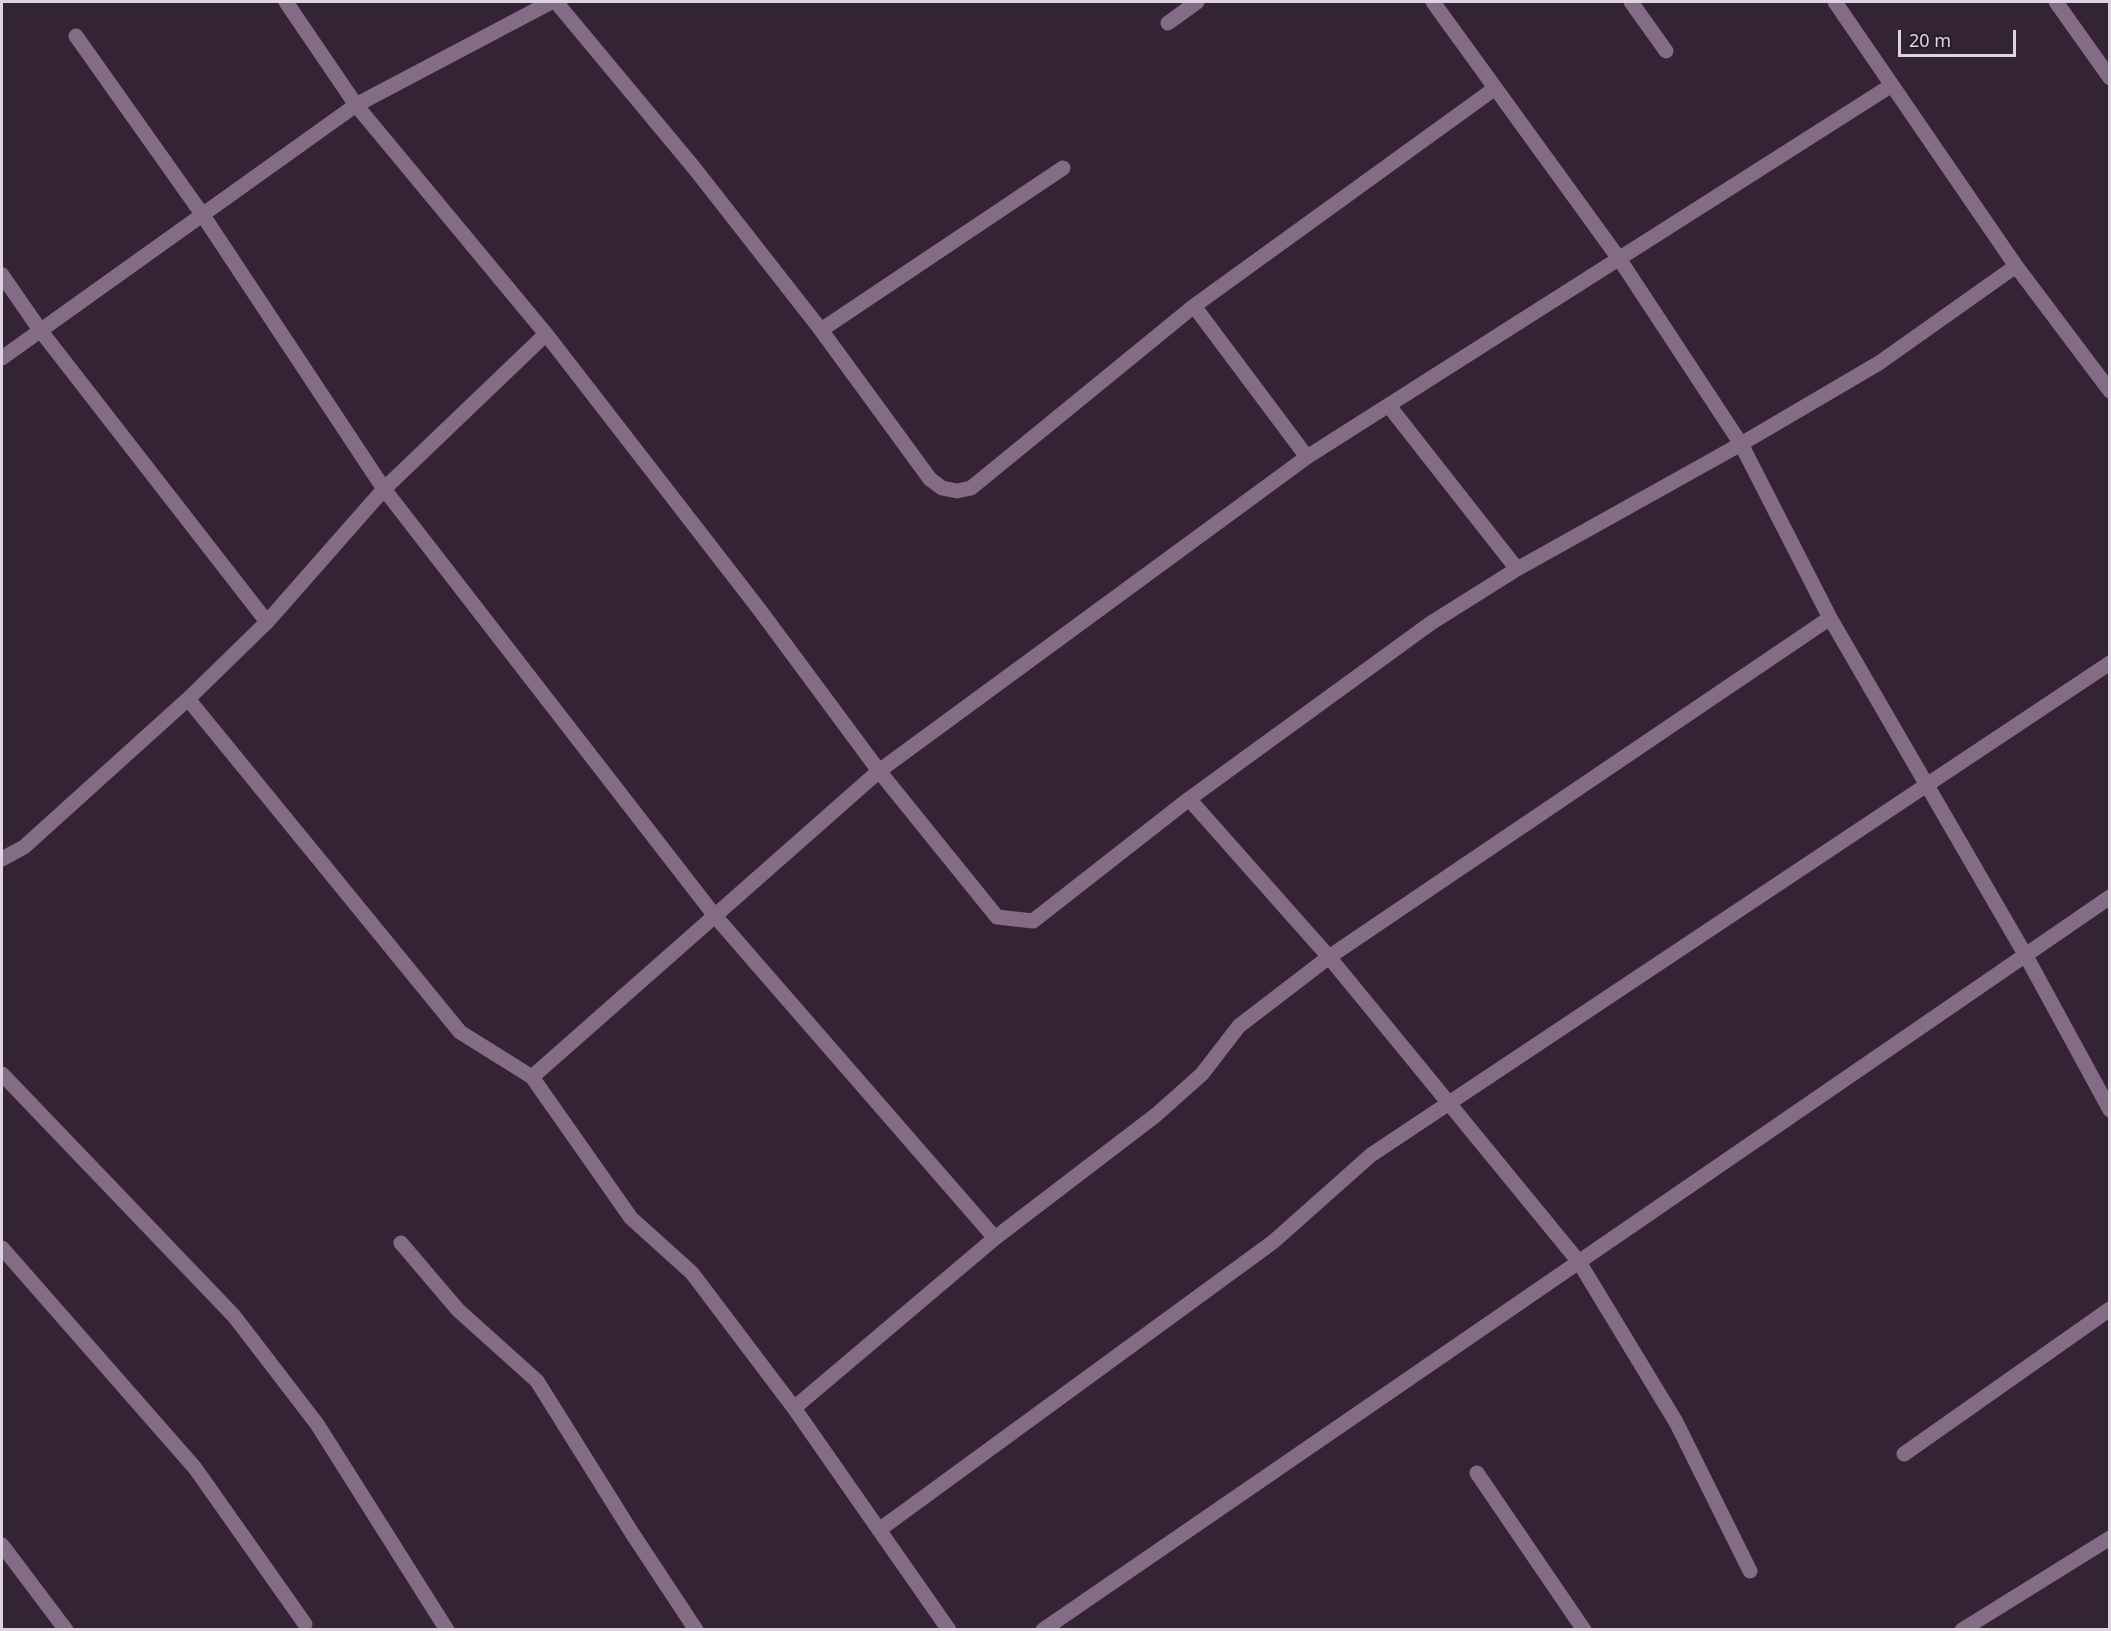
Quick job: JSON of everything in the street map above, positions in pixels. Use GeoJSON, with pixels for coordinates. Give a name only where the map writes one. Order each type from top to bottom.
{"type":"FeatureCollection","features":[{"type":"Feature","properties":{"kind":"street"},"geometry":{"type":"LineString","coordinates":[[286,2],[356,105],[546,334],[759,609],[879,771],[997,917],[1033,921],[1189,799],[1431,623],[1516,569],[1741,444],[1879,363],[2016,266]]}},
{"type":"Feature","properties":{"kind":"street"},"geometry":{"type":"LineString","coordinates":[[2,357],[356,105],[525,7],[551,2]]}},
{"type":"Feature","properties":{"kind":"street"},"geometry":{"type":"LineString","coordinates":[[556,2],[695,169],[822,330],[930,479],[942,488],[957,491],[971,488],[1194,306],[1494,88]]}},
{"type":"Feature","properties":{"kind":"street"},"geometry":{"type":"LineString","coordinates":[[1168,23],[1197,2]]}},
{"type":"Feature","properties":{"kind":"street"},"geometry":{"type":"LineString","coordinates":[[1433,2],[1620,260],[1741,444],[1830,618],[1925,786],[2026,956],[2109,1110]]}},
{"type":"Feature","properties":{"kind":"street"},"geometry":{"type":"LineString","coordinates":[[1631,2],[1666,51]]}},
{"type":"Feature","properties":{"kind":"street"},"geometry":{"type":"LineString","coordinates":[[1835,2],[2016,266],[2109,391]]}},
{"type":"Feature","properties":{"kind":"street"},"geometry":{"type":"LineString","coordinates":[[2056,2],[2109,78]]}},
{"type":"Feature","properties":{"kind":"street"},"geometry":{"type":"LineString","coordinates":[[76,36],[202,214],[384,489],[715,916],[995,1238]]}},
{"type":"Feature","properties":{"kind":"street"},"geometry":{"type":"LineString","coordinates":[[532,1077],[879,771],[1308,457],[1892,85]]}},
{"type":"Feature","properties":{"kind":"street"},"geometry":{"type":"LineString","coordinates":[[822,330],[1063,168]]}},
{"type":"Feature","properties":{"kind":"street"},"geometry":{"type":"LineString","coordinates":[[2,275],[40,330],[267,622]]}},
{"type":"Feature","properties":{"kind":"street"},"geometry":{"type":"LineString","coordinates":[[1194,306],[1308,457]]}},
{"type":"Feature","properties":{"kind":"street"},"geometry":{"type":"LineString","coordinates":[[2,859],[24,847],[188,699],[267,622],[384,489],[546,334]]}},
{"type":"Feature","properties":{"kind":"street"},"geometry":{"type":"LineString","coordinates":[[1389,406],[1516,569]]}},
{"type":"Feature","properties":{"kind":"street"},"geometry":{"type":"LineString","coordinates":[[794,1408],[995,1238],[1156,1115],[1202,1074],[1239,1026],[1329,957],[1830,618]]}},
{"type":"Feature","properties":{"kind":"street"},"geometry":{"type":"LineString","coordinates":[[879,1530],[1273,1242],[1371,1155],[2109,663]]}},
{"type":"Feature","properties":{"kind":"street"},"geometry":{"type":"LineString","coordinates":[[188,699],[460,1032],[532,1077],[631,1218],[692,1273],[794,1408],[949,1629]]}},
{"type":"Feature","properties":{"kind":"street"},"geometry":{"type":"LineString","coordinates":[[1189,799],[1329,957],[1579,1262],[1676,1422],[1750,1570]]}},
{"type":"Feature","properties":{"kind":"street"},"geometry":{"type":"LineString","coordinates":[[1043,1629],[2109,897]]}},
{"type":"Feature","properties":{"kind":"street"},"geometry":{"type":"LineString","coordinates":[[2,1074],[234,1316],[317,1424],[447,1629]]}},
{"type":"Feature","properties":{"kind":"street"},"geometry":{"type":"LineString","coordinates":[[401,1243],[458,1310],[537,1381],[632,1533],[696,1629]]}},
{"type":"Feature","properties":{"kind":"street"},"geometry":{"type":"LineString","coordinates":[[2,1248],[195,1468],[305,1624]]}},
{"type":"Feature","properties":{"kind":"street"},"geometry":{"type":"LineString","coordinates":[[1904,1454],[2109,1309]]}},
{"type":"Feature","properties":{"kind":"street"},"geometry":{"type":"LineString","coordinates":[[1477,1473],[1584,1629]]}},
{"type":"Feature","properties":{"kind":"street"},"geometry":{"type":"LineString","coordinates":[[1962,1629],[2109,1538]]}},
{"type":"Feature","properties":{"kind":"street"},"geometry":{"type":"LineString","coordinates":[[2,1545],[66,1629]]}}]}
